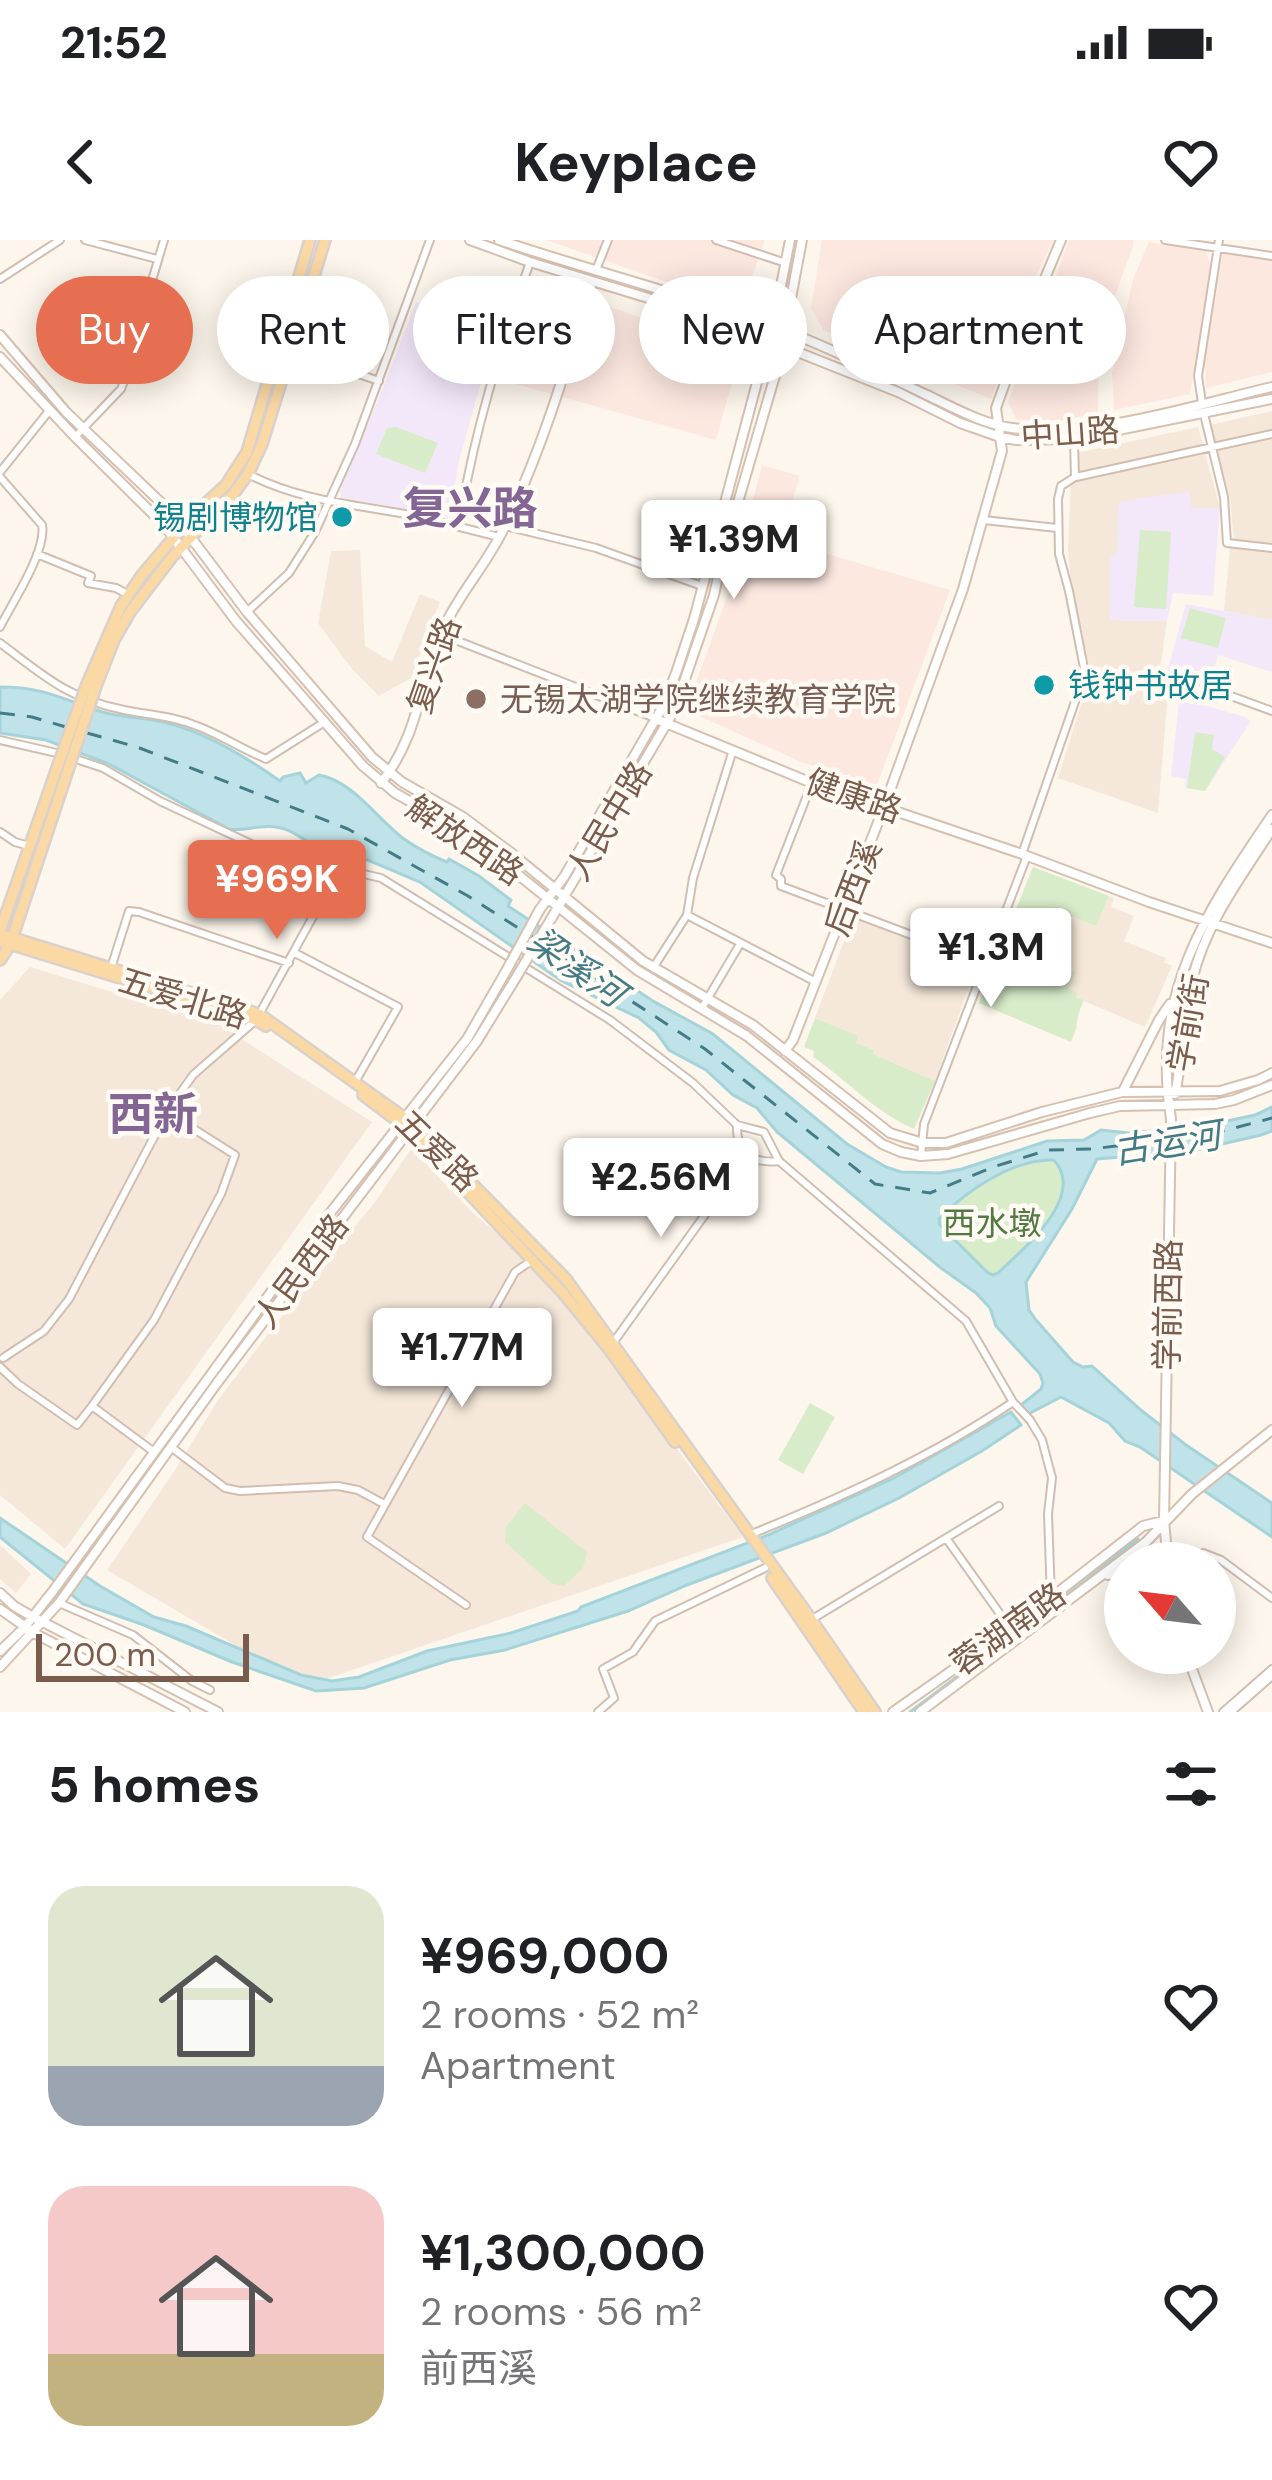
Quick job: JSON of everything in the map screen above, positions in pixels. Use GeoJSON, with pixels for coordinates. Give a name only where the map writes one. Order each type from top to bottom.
{"type":"FeatureCollection","features":[{"type":"Feature","properties":{"kind":"main road"},"geometry":{"type":"LineString","coordinates":[[4,938],[106,637],[129,595],[172,537],[226,485],[247,452],[310,240]]}},
{"type":"Feature","properties":{"kind":"main road"},"geometry":{"type":"LineString","coordinates":[[314,276],[325,240]]}},
{"type":"Feature","properties":{"kind":"main road","name":"中山路"},"geometry":{"type":"LineString","coordinates":[[470,240],[530,262],[590,276]]}},
{"type":"Feature","properties":{"kind":"main road","name":"中山路"},"geometry":{"type":"LineString","coordinates":[[503,240],[592,276]]}},
{"type":"Feature","properties":{"kind":"main road","name":"人民中路"},"geometry":{"type":"LineString","coordinates":[[782,276],[790,240]]}},
{"type":"Feature","properties":{"kind":"main road","name":"人民中路"},"geometry":{"type":"LineString","coordinates":[[795,276],[802,240]]}},
{"type":"Feature","properties":{"kind":"main road","name":"后西溪"},"geometry":{"type":"LineString","coordinates":[[778,1060],[793,1040],[942,650],[1002,451],[996,408],[1061,240]]}},
{"type":"Feature","properties":{"kind":"main road","name":"解放西路"},"geometry":{"type":"LineString","coordinates":[[0,335],[79,434],[164,525],[236,621],[323,724],[381,782],[501,861],[637,970],[753,1025],[880,1127],[923,1143]]}},
{"type":"Feature","properties":{"kind":"main road","name":"中山路"},"geometry":{"type":"LineString","coordinates":[[807,342],[999,425],[1028,429],[1074,429],[1272,399]]}},
{"type":"Feature","properties":{"kind":"main road","name":"中山路"},"geometry":{"type":"LineString","coordinates":[[807,356],[960,423],[1000,437],[1033,440],[1074,440],[1272,387]]}},
{"type":"Feature","properties":{"kind":"main road","name":"解放西路"},"geometry":{"type":"LineString","coordinates":[[0,357],[50,411],[182,526],[355,741],[389,772],[463,818],[882,1144],[921,1156]]}},
{"type":"Feature","properties":{"kind":"main road"},"geometry":{"type":"LineString","coordinates":[[91,685],[149,584],[248,474],[280,384]]}},
{"type":"Feature","properties":{"kind":"main road","name":"复兴路"},"geometry":{"type":"LineString","coordinates":[[381,782],[409,738],[440,634],[500,537],[532,469],[561,384]]}},
{"type":"Feature","properties":{"kind":"main road","name":"人民中路"},"geometry":{"type":"LineString","coordinates":[[505,973],[656,718],[676,674],[756,384]]}},
{"type":"Feature","properties":{"kind":"main road","name":"人民中路"},"geometry":{"type":"LineString","coordinates":[[517,976],[667,723],[687,677],[772,384]]}},
{"type":"Feature","properties":{"kind":"main road","name":"健康路"},"geometry":{"type":"LineString","coordinates":[[656,718],[812,783],[1272,943]]}},
{"type":"Feature","properties":{"kind":"main road"},"geometry":{"type":"LineString","coordinates":[[0,960],[31,847],[63,769]]}},
{"type":"Feature","properties":{"kind":"main road","name":"学前街"},"geometry":{"type":"LineString","coordinates":[[1169,1207],[1167,1041],[1174,998],[1190,952],[1272,815]]}},
{"type":"Feature","properties":{"kind":"main road","name":"学前街"},"geometry":{"type":"LineString","coordinates":[[1171,1091],[1190,989],[1209,921],[1272,830]]}},
{"type":"Feature","properties":{"kind":"main road","name":"五爱路"},"geometry":{"type":"LineString","coordinates":[[4,938],[258,1017],[407,1123],[566,1279],[764,1563]]}},
{"type":"Feature","properties":{"kind":"main road","name":"五爱北路"},"geometry":{"type":"LineString","coordinates":[[4,938],[258,1017],[407,1123]]}},
{"type":"Feature","properties":{"kind":"main road","name":"人民西路"},"geometry":{"type":"LineString","coordinates":[[61,1600],[467,1039],[505,973]]}},
{"type":"Feature","properties":{"kind":"main road","name":"人民西路"},"geometry":{"type":"LineString","coordinates":[[33,1617],[311,1236],[477,1041],[517,976]]}},
{"type":"Feature","properties":{"kind":"main road"},"geometry":{"type":"LineString","coordinates":[[1122,1092],[1174,998]]}},
{"type":"Feature","properties":{"kind":"main road"},"geometry":{"type":"LineString","coordinates":[[923,1143],[968,1138],[1042,1112],[1122,1092],[1220,1091],[1272,1072]]}},
{"type":"Feature","properties":{"kind":"main road"},"geometry":{"type":"LineString","coordinates":[[921,1156],[948,1154],[1120,1106],[1215,1104],[1272,1085]]}},
{"type":"Feature","properties":{"kind":"main road","name":"五爱路"},"geometry":{"type":"LineString","coordinates":[[407,1123],[611,1346]]}},
{"type":"Feature","properties":{"kind":"main road","name":"学前西路"},"geometry":{"type":"LineString","coordinates":[[1165,1521],[1169,1207]]}},
{"type":"Feature","properties":{"kind":"main road"},"geometry":{"type":"LineString","coordinates":[[1166,1542],[1165,1521],[1272,1430]]}},
{"type":"Feature","properties":{"kind":"main road","name":"蓉湖南路"},"geometry":{"type":"LineString","coordinates":[[893,1712],[1144,1526],[1165,1521]]}},
{"type":"Feature","properties":{"kind":"main road","name":"蓉湖南路"},"geometry":{"type":"LineString","coordinates":[[920,1712],[1146,1542],[1165,1521]]}},
{"type":"Feature","properties":{"kind":"main road"},"geometry":{"type":"LineString","coordinates":[[764,1563],[875,1712]]}},
{"type":"Feature","properties":{"kind":"main road"},"geometry":{"type":"LineString","coordinates":[[0,1593],[33,1617],[218,1712]]}},
{"type":"Feature","properties":{"kind":"main road"},"geometry":{"type":"LineString","coordinates":[[1051,1598],[1058,1610]]}},
{"type":"Feature","properties":{"kind":"main road"},"geometry":{"type":"LineString","coordinates":[[0,1651],[44,1622],[61,1600]]}},
{"type":"Feature","properties":{"kind":"main road"},"geometry":{"type":"LineString","coordinates":[[0,1609],[29,1630],[185,1712]]}},
{"type":"Feature","properties":{"kind":"main road"},"geometry":{"type":"LineString","coordinates":[[0,1667],[29,1630],[33,1617]]}},
{"type":"Feature","properties":{"kind":"main road"},"geometry":{"type":"LineString","coordinates":[[809,1621],[864,1712]]}},
{"type":"Feature","properties":{"kind":"main road"},"geometry":{"type":"LineString","coordinates":[[1194,1674],[1208,1712]]}},
{"type":"Feature","properties":{"kind":"street"},"geometry":{"type":"LineString","coordinates":[[0,279],[59,240]]}},
{"type":"Feature","properties":{"kind":"street"},"geometry":{"type":"LineString","coordinates":[[85,240],[158,260]]}},
{"type":"Feature","properties":{"kind":"street"},"geometry":{"type":"LineString","coordinates":[[79,434],[121,389],[164,240]]}},
{"type":"Feature","properties":{"kind":"street"},"geometry":{"type":"LineString","coordinates":[[389,356],[430,240]]}},
{"type":"Feature","properties":{"kind":"street"},"geometry":{"type":"LineString","coordinates":[[594,276],[608,240]]}},
{"type":"Feature","properties":{"kind":"street"},"geometry":{"type":"LineString","coordinates":[[716,240],[785,263]]}},
{"type":"Feature","properties":{"kind":"street"},"geometry":{"type":"LineString","coordinates":[[1165,240],[1218,244],[1272,256]]}},
{"type":"Feature","properties":{"kind":"street"},"geometry":{"type":"LineString","coordinates":[[1218,244],[1198,376],[1210,448],[1224,497],[1227,543],[1272,548]]}},
{"type":"Feature","properties":{"kind":"street"},"geometry":{"type":"LineString","coordinates":[[459,526],[485,397],[530,262]]}},
{"type":"Feature","properties":{"kind":"street"},"geometry":{"type":"LineString","coordinates":[[247,612],[298,561],[379,384]]}},
{"type":"Feature","properties":{"kind":"street"},"geometry":{"type":"LineString","coordinates":[[0,627],[44,533],[0,475],[50,411]]}},
{"type":"Feature","properties":{"kind":"street"},"geometry":{"type":"LineString","coordinates":[[921,1156],[925,1124],[986,963],[1085,673],[1059,554],[1060,486],[1075,477],[1272,434]]}},
{"type":"Feature","properties":{"kind":"street"},"geometry":{"type":"LineString","coordinates":[[1074,440],[1075,477]]}},
{"type":"Feature","properties":{"kind":"street"},"geometry":{"type":"LineString","coordinates":[[248,474],[306,498],[500,537]]}},
{"type":"Feature","properties":{"kind":"street"},"geometry":{"type":"LineString","coordinates":[[984,520],[1058,528]]}},
{"type":"Feature","properties":{"kind":"street"},"geometry":{"type":"LineString","coordinates":[[506,526],[596,548],[702,586]]}},
{"type":"Feature","properties":{"kind":"street"},"geometry":{"type":"LineString","coordinates":[[37,554],[91,576],[88,583],[129,595]]}},
{"type":"Feature","properties":{"kind":"street","name":"健康路"},"geometry":{"type":"LineString","coordinates":[[440,634],[656,718]]}},
{"type":"Feature","properties":{"kind":"street"},"geometry":{"type":"LineString","coordinates":[[0,643],[61,688],[104,705],[166,715],[266,759],[323,724]]}},
{"type":"Feature","properties":{"kind":"street"},"geometry":{"type":"LineString","coordinates":[[1085,673],[1220,692],[1272,711]]}},
{"type":"Feature","properties":{"kind":"street"},"geometry":{"type":"LineString","coordinates":[[0,740],[104,768],[160,801],[332,882]]}},
{"type":"Feature","properties":{"kind":"street"},"geometry":{"type":"LineString","coordinates":[[653,968],[687,915],[693,878],[733,750]]}},
{"type":"Feature","properties":{"kind":"street"},"geometry":{"type":"LineString","coordinates":[[812,783],[776,874],[781,886],[986,963]]}},
{"type":"Feature","properties":{"kind":"street"},"geometry":{"type":"LineString","coordinates":[[0,832],[31,847]]}},
{"type":"Feature","properties":{"kind":"street"},"geometry":{"type":"LineString","coordinates":[[167,1112],[236,1155],[154,1319],[77,1425],[18,1384],[1,1361],[44,1330],[69,1299],[167,1112],[193,1075],[258,1017],[332,882],[355,872],[381,878],[610,1020],[694,1083],[737,1125],[747,1156],[779,1161]]}},
{"type":"Feature","properties":{"kind":"street"},"geometry":{"type":"LineString","coordinates":[[111,968],[129,911],[289,963]]}},
{"type":"Feature","properties":{"kind":"street"},"geometry":{"type":"LineString","coordinates":[[687,915],[816,982]]}},
{"type":"Feature","properties":{"kind":"street"},"geometry":{"type":"LineString","coordinates":[[704,1004],[740,943]]}},
{"type":"Feature","properties":{"kind":"street"},"geometry":{"type":"LineString","coordinates":[[295,953],[398,1007],[355,1082]]}},
{"type":"Feature","properties":{"kind":"street"},"geometry":{"type":"LineString","coordinates":[[737,1125],[764,1132],[779,1161],[966,1321],[1013,1402],[1042,1440],[1052,1478],[1048,1514],[1051,1598]]}},
{"type":"Feature","properties":{"kind":"street"},"geometry":{"type":"LineString","coordinates":[[611,1346],[747,1156]]}},
{"type":"Feature","properties":{"kind":"street"},"geometry":{"type":"LineString","coordinates":[[466,1605],[367,1537],[515,1272],[531,1261]]}},
{"type":"Feature","properties":{"kind":"street"},"geometry":{"type":"LineString","coordinates":[[746,1536],[866,1485],[1013,1402]]}},
{"type":"Feature","properties":{"kind":"street"},"geometry":{"type":"LineString","coordinates":[[92,1406],[154,1452]]}},
{"type":"Feature","properties":{"kind":"street"},"geometry":{"type":"LineString","coordinates":[[171,1448],[225,1488],[338,1486],[358,1490],[385,1505]]}},
{"type":"Feature","properties":{"kind":"street"},"geometry":{"type":"LineString","coordinates":[[809,1621],[999,1506]]}},
{"type":"Feature","properties":{"kind":"street"},"geometry":{"type":"LineString","coordinates":[[946,1538],[1010,1629]]}},
{"type":"Feature","properties":{"kind":"street"},"geometry":{"type":"LineString","coordinates":[[598,1712],[614,1697],[603,1669],[633,1652],[655,1621],[764,1563]]}},
{"type":"Feature","properties":{"kind":"street"},"geometry":{"type":"LineString","coordinates":[[1236,1571],[1272,1598]]}},
{"type":"Feature","properties":{"kind":"street"},"geometry":{"type":"LineString","coordinates":[[61,1600],[133,1635],[210,1690]]}},
{"type":"Feature","properties":{"kind":"street"},"geometry":{"type":"LineString","coordinates":[[1227,1712],[1272,1672]]}},
{"type":"Feature","properties":{"kind":"shaded area"},"geometry":{"type":"Polygon","coordinates":[[[546,240],[765,240],[752,276],[649,276],[546,240]]]}},
{"type":"Feature","properties":{"kind":"shaded area"},"geometry":{"type":"Polygon","coordinates":[[[822,240],[1054,240],[1036,276],[831,276],[831,333],[823,330],[811,308],[822,240]]]}},
{"type":"Feature","properties":{"kind":"shaded area"},"geometry":{"type":"Polygon","coordinates":[[[1069,240],[1133,240],[1122,276],[1055,276],[1069,240]]]}},
{"type":"Feature","properties":{"kind":"shaded area"},"geometry":{"type":"Polygon","coordinates":[[[1149,242],[1206,251],[1211,268],[1190,394],[1114,410],[1113,384],[1126,384],[1126,310],[1149,242]]]}},
{"type":"Feature","properties":{"kind":"shaded area"},"geometry":{"type":"Polygon","coordinates":[[[1223,252],[1272,259],[1272,372],[1206,388],[1205,359],[1223,252]]]}},
{"type":"Feature","properties":{"kind":"shaded area"},"geometry":{"type":"Polygon","coordinates":[[[615,309],[639,317],[639,384],[731,384],[716,440],[516,384],[615,384],[615,309]]]}},
{"type":"Feature","properties":{"kind":"shaded area"},"geometry":{"type":"Polygon","coordinates":[[[413,310],[413,384],[480,384],[449,518],[341,497],[340,487],[385,384],[389,384],[413,310]]]}},
{"type":"Feature","properties":{"kind":"shaded area"},"geometry":{"type":"Polygon","coordinates":[[[954,384],[996,384],[991,399],[954,384]]]}},
{"type":"Feature","properties":{"kind":"shaded area"},"geometry":{"type":"Polygon","coordinates":[[[1015,384],[1099,384],[1098,412],[1058,423],[1016,419],[1008,402],[1015,384]]]}},
{"type":"Feature","properties":{"kind":"shaded area"},"geometry":{"type":"Polygon","coordinates":[[[1272,411],[1272,544],[1234,541],[1230,498],[1210,425],[1272,411]]]}},
{"type":"Feature","properties":{"kind":"shaded area"},"geometry":{"type":"Polygon","coordinates":[[[1198,427],[1220,508],[1190,509],[1189,492],[1117,555],[1110,620],[1167,621],[1159,676],[1089,665],[1068,550],[1071,482],[1079,480],[1077,453],[1198,427]]]}},
{"type":"Feature","properties":{"kind":"shaded area"},"geometry":{"type":"Polygon","coordinates":[[[762,465],[800,476],[780,540],[950,590],[877,785],[801,762],[686,710],[731,586],[762,465]]]}},
{"type":"Feature","properties":{"kind":"shaded area"},"geometry":{"type":"Polygon","coordinates":[[[1189,492],[1191,508],[1220,508],[1213,596],[1173,593],[1167,621],[1110,620],[1110,558],[1117,554],[1119,503],[1189,492]]]}},
{"type":"Feature","properties":{"kind":"shaded area"},"geometry":{"type":"Polygon","coordinates":[[[1230,548],[1272,552],[1272,620],[1224,611],[1230,548]]]}},
{"type":"Feature","properties":{"kind":"shaded area"},"geometry":{"type":"Polygon","coordinates":[[[360,550],[365,646],[392,662],[420,594],[440,602],[411,678],[379,696],[318,623],[331,551],[360,550]]]}},
{"type":"Feature","properties":{"kind":"shaded area"},"geometry":{"type":"Polygon","coordinates":[[[1186,604],[1272,620],[1272,672],[1218,655],[1210,685],[1166,676],[1186,604]]]}},
{"type":"Feature","properties":{"kind":"shaded area"},"geometry":{"type":"Polygon","coordinates":[[[1089,680],[1168,691],[1158,813],[1058,778],[1089,680]]]}},
{"type":"Feature","properties":{"kind":"shaded area"},"geometry":{"type":"Polygon","coordinates":[[[1179,702],[1251,721],[1205,791],[1185,788],[1186,779],[1171,776],[1179,702]]]}},
{"type":"Feature","properties":{"kind":"shaded area"},"geometry":{"type":"Polygon","coordinates":[[[1033,867],[1114,898],[1111,907],[1134,916],[1124,941],[1166,958],[1164,962],[1172,966],[1145,1027],[1084,1001],[1071,1042],[979,1003],[1033,867]]]}},
{"type":"Feature","properties":{"kind":"shaded area"},"geometry":{"type":"Polygon","coordinates":[[[853,917],[977,964],[935,1081],[873,1054],[874,1050],[856,1043],[857,1036],[815,1018],[853,917]]]}},
{"type":"Feature","properties":{"kind":"shaded area"},"geometry":{"type":"Polygon","coordinates":[[[30,967],[218,1024],[372,1122],[65,1549],[0,1495],[0,1000],[30,967]]]}},
{"type":"Feature","properties":{"kind":"shaded area"},"geometry":{"type":"Polygon","coordinates":[[[411,1149],[474,1214],[544,1272],[743,1537],[305,1686],[107,1570],[218,1400],[375,1202],[411,1149]]]}},
{"type":"Feature","properties":{"kind":"shaded area"},"geometry":{"type":"Polygon","coordinates":[[[0,1545],[31,1574],[16,1593],[0,1579],[0,1545]]]}},
{"type":"Feature","properties":{"kind":"green space"},"geometry":{"type":"Polygon","coordinates":[[[387,428],[438,443],[425,473],[376,454],[387,428]]]}},
{"type":"Feature","properties":{"kind":"green space"},"geometry":{"type":"Polygon","coordinates":[[[1140,530],[1171,532],[1166,609],[1134,607],[1140,530]]]}},
{"type":"Feature","properties":{"kind":"green space"},"geometry":{"type":"Polygon","coordinates":[[[1190,608],[1226,618],[1218,648],[1181,638],[1190,608]]]}},
{"type":"Feature","properties":{"kind":"green space"},"geometry":{"type":"Polygon","coordinates":[[[1195,732],[1214,735],[1212,749],[1225,757],[1205,791],[1187,788],[1195,732]]]}},
{"type":"Feature","properties":{"kind":"green space"},"geometry":{"type":"Polygon","coordinates":[[[1033,867],[1109,896],[1096,926],[1050,907],[1030,951],[1075,972],[1068,989],[1083,1000],[1071,1042],[979,1003],[1033,867]]]}},
{"type":"Feature","properties":{"kind":"green space"},"geometry":{"type":"Polygon","coordinates":[[[815,1018],[858,1036],[856,1043],[874,1050],[873,1054],[935,1081],[914,1129],[874,1105],[804,1047],[815,1018]]]}},
{"type":"Feature","properties":{"kind":"green space","name":"西水墩"},"geometry":{"type":"Polygon","coordinates":[[[1054,1160],[1062,1174],[1057,1206],[998,1273],[987,1272],[940,1225],[939,1219],[950,1208],[991,1178],[1023,1164],[1054,1160]]]}},
{"type":"Feature","properties":{"kind":"green space"},"geometry":{"type":"Polygon","coordinates":[[[810,1403],[835,1417],[803,1474],[778,1460],[810,1403]]]}},
{"type":"Feature","properties":{"kind":"green space"},"geometry":{"type":"Polygon","coordinates":[[[525,1503],[587,1552],[583,1568],[564,1586],[551,1583],[505,1542],[506,1527],[525,1503]]]}},
{"type":"Feature","properties":{"kind":"water"},"geometry":{"type":"Polygon","coordinates":[[[0,687],[28,689],[194,732],[280,781],[300,773],[306,783],[319,775],[331,779],[354,793],[404,839],[479,876],[511,900],[508,906],[653,1001],[713,1034],[847,1144],[901,1172],[940,1173],[1047,1141],[1084,1140],[1101,1130],[1129,1133],[1204,1126],[1272,1107],[1272,1131],[1261,1135],[1192,1151],[1097,1159],[1026,1282],[1029,1310],[1073,1362],[1092,1366],[1186,1445],[1272,1503],[1272,1537],[1125,1441],[1109,1423],[1061,1397],[1028,1414],[1021,1405],[1041,1389],[1040,1374],[996,1326],[990,1308],[976,1293],[777,1132],[757,1108],[733,1095],[706,1070],[669,1050],[639,1018],[560,980],[420,882],[368,860],[340,858],[323,847],[319,850],[286,830],[229,829],[107,763],[46,740],[0,733],[0,687]],[[1054,1160],[1007,1170],[963,1198],[939,1219],[940,1225],[987,1272],[998,1273],[1048,1221],[1063,1190],[1062,1174],[1054,1160]]]}},
{"type":"Feature","properties":{"kind":"water"},"geometry":{"type":"Polygon","coordinates":[[[1011,1412],[1021,1425],[982,1451],[826,1533],[628,1611],[364,1688],[316,1691],[83,1604],[0,1537],[0,1518],[154,1617],[301,1675],[332,1681],[578,1611],[768,1535],[894,1478],[1011,1412]]]}},
{"type":"Feature","properties":{"kind":"waterway"},"geometry":{"type":"LineString","coordinates":[[1059,1601],[1138,1539]]}},
{"type":"Feature","properties":{"kind":"waterway"},"geometry":{"type":"LineString","coordinates":[[910,1712],[1049,1608]]}},
{"type":"Feature","properties":{"kind":"ferry route"},"geometry":{"type":"LineString","coordinates":[[0,713],[66,727]]}},
{"type":"Feature","properties":{"kind":"ferry route"},"geometry":{"type":"LineString","coordinates":[[87,733],[137,747],[348,829],[534,938]]}},
{"type":"Feature","properties":{"kind":"ferry route"},"geometry":{"type":"LineString","coordinates":[[542,943],[705,1049],[875,1184],[930,1193],[1048,1150],[1212,1134],[1272,1118]]}},
{"type":"Feature","properties":{"kind":"place","name":"锡剧博物馆"},"geometry":{"type":"Point","coordinates":[342,517]}},
{"type":"Feature","properties":{"kind":"place","name":"钱钟书故居"},"geometry":{"type":"Point","coordinates":[1044,685]}},
{"type":"Feature","properties":{"kind":"place","name":"无锡太湖学院继续教育学院"},"geometry":{"type":"Point","coordinates":[476,699]}},
{"type":"Feature","properties":{"kind":"district","name":"复兴路"},"geometry":{"type":"Point","coordinates":[470,508]}},
{"type":"Feature","properties":{"kind":"district","name":"西新"},"geometry":{"type":"Point","coordinates":[153,1114]}},
{"type":"Feature","properties":{"kind":"water label","name":"梁溪河"},"geometry":{"type":"Point","coordinates":[577,967]}},
{"type":"Feature","properties":{"kind":"water label","name":"古运河"},"geometry":{"type":"Point","coordinates":[1167,1143]}}]}
